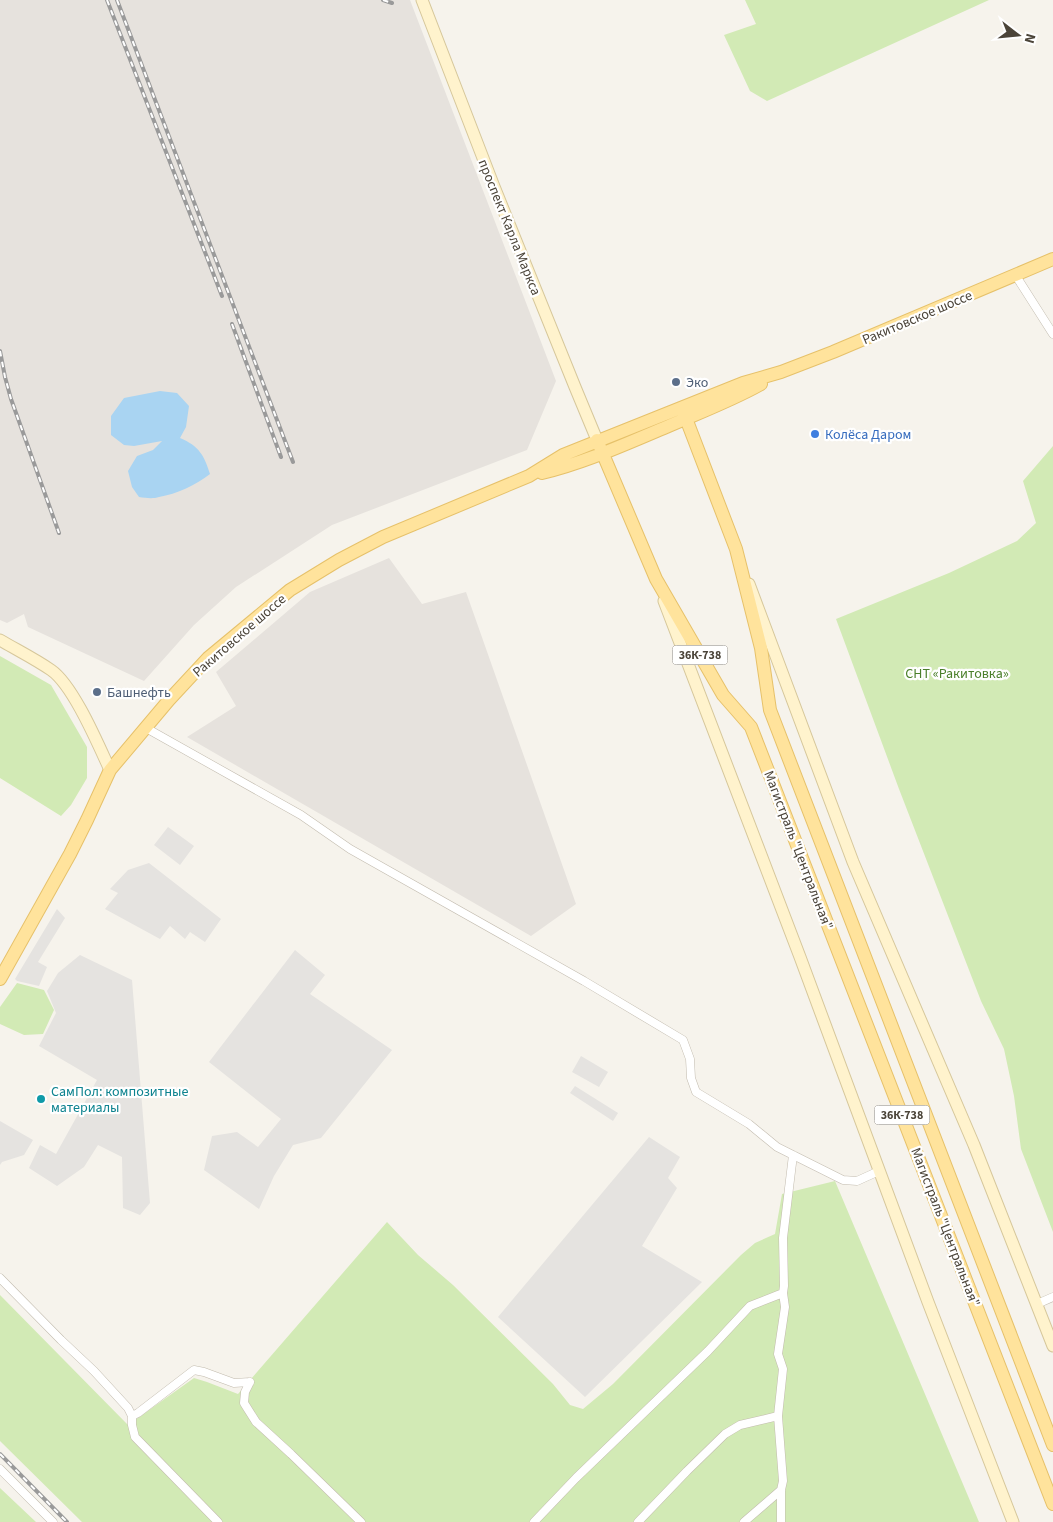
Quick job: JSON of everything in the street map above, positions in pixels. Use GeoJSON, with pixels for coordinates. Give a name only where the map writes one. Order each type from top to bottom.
{"type":"FeatureCollection","features":[{"type":"Feature","properties":{"kind":"main road","name":"проспект Карла Маркса"},"geometry":{"type":"LineString","coordinates":[[422,0],[493,184],[603,453]]}},
{"type":"Feature","properties":{"kind":"main road","name":"Ракитовское шоссе"},"geometry":{"type":"LineString","coordinates":[[0,978],[70,854],[110,770],[169,700],[208,658],[290,590],[339,560],[384,537],[529,476],[563,455],[598,440],[751,390],[781,372],[1016,276],[1053,259]]}},
{"type":"Feature","properties":{"kind":"main road","name":"Ракитовское шоссе"},"geometry":{"type":"LineString","coordinates":[[529,476],[567,467],[603,453],[684,413]]}},
{"type":"Feature","properties":{"kind":"main road","name":"36К-738"},"geometry":{"type":"LineString","coordinates":[[684,413],[736,549]]}},
{"type":"Feature","properties":{"kind":"main road","name":"36К-738"},"geometry":{"type":"LineString","coordinates":[[603,453],[656,579]]}},
{"type":"Feature","properties":{"kind":"main road","name":"Магистраль \"Центральная\""},"geometry":{"type":"LineString","coordinates":[[736,549],[761,648],[770,710],[1053,1446]]}},
{"type":"Feature","properties":{"kind":"main road"},"geometry":{"type":"LineString","coordinates":[[736,549],[854,862],[974,1145],[1053,1346]]}},
{"type":"Feature","properties":{"kind":"main road","name":"Магистраль \"Центральная\""},"geometry":{"type":"LineString","coordinates":[[656,579],[723,695],[751,727],[1053,1504]]}},
{"type":"Feature","properties":{"kind":"main road"},"geometry":{"type":"LineString","coordinates":[[656,579],[928,1302],[1014,1522]]}},
{"type":"Feature","properties":{"kind":"main road"},"geometry":{"type":"LineString","coordinates":[[0,640],[52,670],[61,680],[70,692],[110,770]]}},
{"type":"Feature","properties":{"kind":"street"},"geometry":{"type":"LineString","coordinates":[[1016,276],[1053,334]]}},
{"type":"Feature","properties":{"kind":"street"},"geometry":{"type":"LineString","coordinates":[[146,728],[301,815],[350,849],[584,981],[683,1040],[690,1059],[691,1078],[696,1092],[749,1124],[777,1147],[842,1180],[857,1180],[879,1170]]}},
{"type":"Feature","properties":{"kind":"street"},"geometry":{"type":"LineString","coordinates":[[781,1522],[782,1481],[778,1416],[783,1369],[778,1354],[786,1307],[783,1293],[783,1238],[793,1155]]}},
{"type":"Feature","properties":{"kind":"street"},"geometry":{"type":"LineString","coordinates":[[0,1278],[94,1371],[128,1408],[132,1416],[135,1437],[218,1522]]}},
{"type":"Feature","properties":{"kind":"street"},"geometry":{"type":"LineString","coordinates":[[534,1522],[576,1478],[708,1351],[750,1306],[783,1293]]}},
{"type":"Feature","properties":{"kind":"street"},"geometry":{"type":"LineString","coordinates":[[1037,1304],[1053,1297]]}},
{"type":"Feature","properties":{"kind":"street"},"geometry":{"type":"LineString","coordinates":[[132,1416],[194,1370],[234,1383],[250,1382],[245,1392],[244,1404],[256,1422],[361,1522]]}},
{"type":"Feature","properties":{"kind":"street"},"geometry":{"type":"LineString","coordinates":[[638,1522],[687,1470],[725,1434],[740,1426],[778,1416]]}},
{"type":"Feature","properties":{"kind":"street"},"geometry":{"type":"LineString","coordinates":[[0,1469],[53,1522]]}},
{"type":"Feature","properties":{"kind":"street"},"geometry":{"type":"LineString","coordinates":[[744,1522],[781,1490]]}},
{"type":"Feature","properties":{"kind":"shaded area"},"geometry":{"type":"Polygon","coordinates":[[[0,0],[410,0],[556,381],[527,450],[332,525],[236,587],[194,625],[144,681],[28,627],[24,614],[7,623],[0,620],[0,0]]]}},
{"type":"Feature","properties":{"kind":"shaded area"},"geometry":{"type":"Polygon","coordinates":[[[389,558],[422,604],[466,592],[576,904],[531,936],[187,737],[236,706],[216,672],[310,592],[389,558]]]}},
{"type":"Feature","properties":{"kind":"shaded area"},"geometry":{"type":"Polygon","coordinates":[[[168,827],[194,846],[180,865],[154,845],[168,827]]]}},
{"type":"Feature","properties":{"kind":"shaded area"},"geometry":{"type":"Polygon","coordinates":[[[149,863],[221,919],[205,942],[190,932],[185,939],[170,926],[160,939],[105,909],[118,893],[110,889],[128,870],[149,863]]]}},
{"type":"Feature","properties":{"kind":"shaded area"},"geometry":{"type":"Polygon","coordinates":[[[57,909],[65,918],[38,962],[47,967],[39,986],[17,981],[15,979],[57,909]]]}},
{"type":"Feature","properties":{"kind":"shaded area"},"geometry":{"type":"Polygon","coordinates":[[[295,950],[325,975],[310,994],[392,1050],[321,1138],[293,1145],[274,1176],[259,1209],[204,1170],[212,1136],[237,1132],[258,1147],[281,1119],[209,1062],[295,950]]]}},
{"type":"Feature","properties":{"kind":"shaded area"},"geometry":{"type":"Polygon","coordinates":[[[80,955],[132,980],[150,1203],[140,1215],[123,1208],[122,1157],[98,1145],[84,1167],[57,1186],[29,1168],[40,1145],[56,1154],[97,1080],[39,1046],[56,1013],[47,991],[58,973],[80,955]]]}},
{"type":"Feature","properties":{"kind":"shaded area"},"geometry":{"type":"Polygon","coordinates":[[[581,1056],[608,1072],[599,1087],[572,1072],[581,1056]]]}},
{"type":"Feature","properties":{"kind":"shaded area"},"geometry":{"type":"Polygon","coordinates":[[[575,1086],[618,1113],[613,1121],[570,1093],[575,1086]]]}},
{"type":"Feature","properties":{"kind":"shaded area"},"geometry":{"type":"Polygon","coordinates":[[[0,1121],[33,1140],[24,1155],[2,1162],[0,1165],[0,1121]]]}},
{"type":"Feature","properties":{"kind":"shaded area"},"geometry":{"type":"Polygon","coordinates":[[[649,1137],[680,1157],[668,1178],[677,1188],[642,1246],[702,1282],[585,1397],[498,1317],[649,1137]]]}},
{"type":"Feature","properties":{"kind":"green space"},"geometry":{"type":"Polygon","coordinates":[[[745,0],[989,0],[767,101],[750,91],[724,35],[756,24],[745,0]]]}},
{"type":"Feature","properties":{"kind":"green space","name":"СНТ «Ракитовка»"},"geometry":{"type":"Polygon","coordinates":[[[1053,446],[1053,1232],[1021,1149],[1014,1096],[1004,1049],[981,1001],[836,619],[949,573],[1017,541],[1036,523],[1023,481],[1053,446]]]}},
{"type":"Feature","properties":{"kind":"green space"},"geometry":{"type":"Polygon","coordinates":[[[0,656],[51,685],[87,747],[87,778],[71,805],[61,816],[0,778],[0,656]]]}},
{"type":"Feature","properties":{"kind":"green space"},"geometry":{"type":"Polygon","coordinates":[[[17,983],[44,990],[54,1010],[43,1034],[24,1035],[0,1024],[0,1007],[17,983]]]}},
{"type":"Feature","properties":{"kind":"green space"},"geometry":{"type":"Polygon","coordinates":[[[835,1181],[979,1522],[82,1522],[0,1441],[0,1295],[128,1425],[194,1378],[238,1394],[387,1222],[418,1255],[453,1285],[553,1384],[570,1405],[583,1409],[613,1384],[741,1255],[755,1243],[775,1234],[782,1194],[835,1181]]]}},
{"type":"Feature","properties":{"kind":"green space"},"geometry":{"type":"Polygon","coordinates":[[[0,1488],[36,1522],[0,1522],[0,1488]]]}},
{"type":"Feature","properties":{"kind":"water"},"geometry":{"type":"Polygon","coordinates":[[[160,391],[177,393],[189,406],[186,427],[180,438],[192,444],[200,452],[210,474],[199,482],[173,494],[154,498],[139,497],[132,487],[128,471],[137,456],[153,450],[162,441],[134,446],[124,445],[111,435],[111,416],[124,398],[160,391]]]}},
{"type":"Feature","properties":{"kind":"railway"},"geometry":{"type":"LineString","coordinates":[[107,0],[222,296]]}},
{"type":"Feature","properties":{"kind":"railway"},"geometry":{"type":"LineString","coordinates":[[117,0],[293,462]]}},
{"type":"Feature","properties":{"kind":"railway"},"geometry":{"type":"LineString","coordinates":[[383,0],[392,3]]}},
{"type":"Feature","properties":{"kind":"railway"},"geometry":{"type":"LineString","coordinates":[[232,324],[281,457]]}},
{"type":"Feature","properties":{"kind":"railway"},"geometry":{"type":"LineString","coordinates":[[0,351],[11,399],[59,533]]}},
{"type":"Feature","properties":{"kind":"railway"},"geometry":{"type":"LineString","coordinates":[[0,1454],[67,1522]]}},
{"type":"Feature","properties":{"kind":"place","name":"Эко"},"geometry":{"type":"Point","coordinates":[676,382]}},
{"type":"Feature","properties":{"kind":"place","name":"Колёса Даром"},"geometry":{"type":"Point","coordinates":[815,434]}},
{"type":"Feature","properties":{"kind":"place","name":"Башнефть"},"geometry":{"type":"Point","coordinates":[97,692]}},
{"type":"Feature","properties":{"kind":"place","name":"СамПол: композитные материалы"},"geometry":{"type":"Point","coordinates":[41,1099]}}]}
